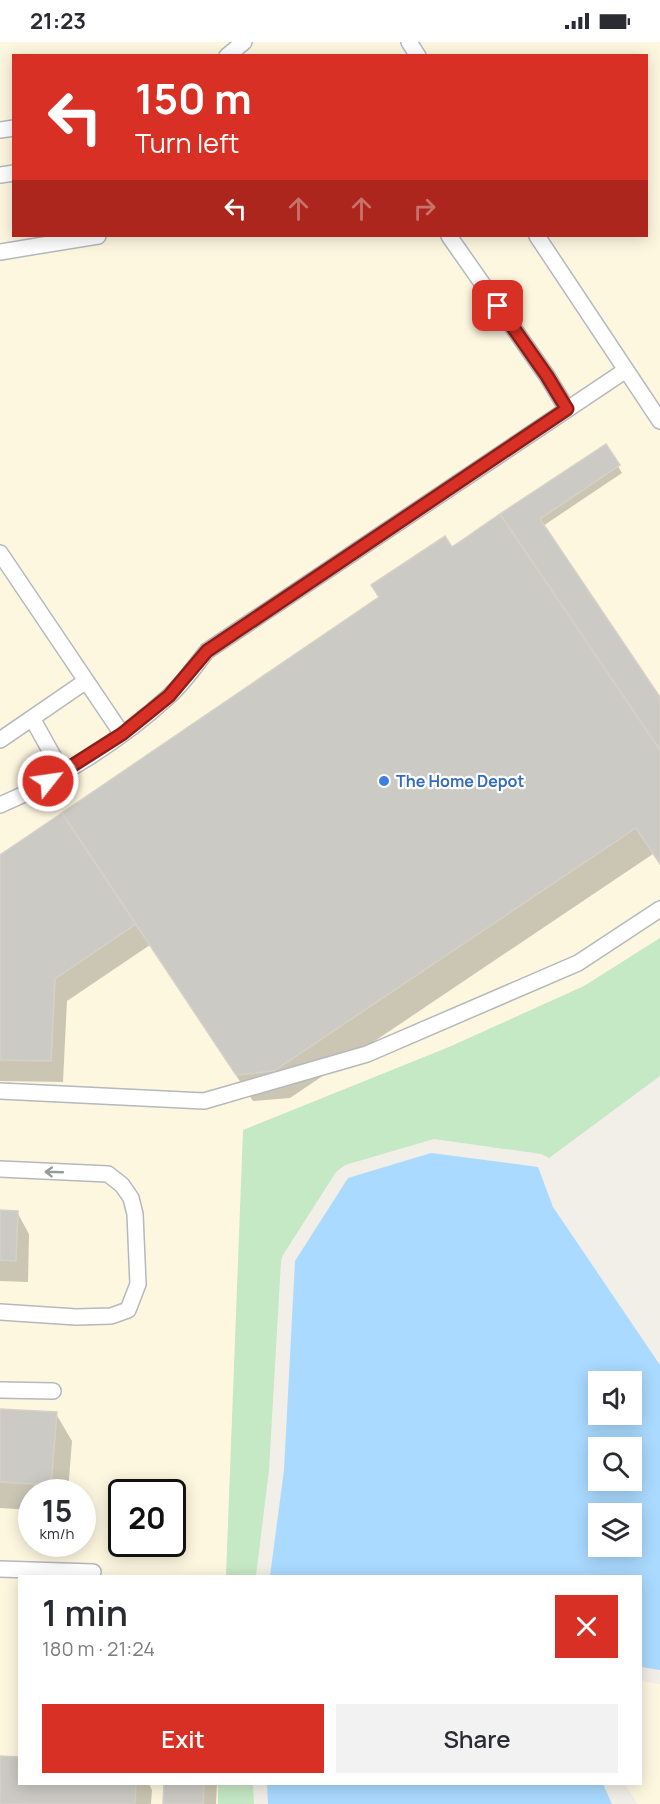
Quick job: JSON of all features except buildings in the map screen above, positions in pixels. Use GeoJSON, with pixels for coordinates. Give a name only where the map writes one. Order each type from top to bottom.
{"type":"FeatureCollection","features":[{"type":"Feature","properties":{"kind":"lane"},"geometry":{"type":"LineString","coordinates":[[229,54],[244,42]]}},
{"type":"Feature","properties":{"kind":"lane"},"geometry":{"type":"LineString","coordinates":[[0,252],[92,237]]}},
{"type":"Feature","properties":{"kind":"lane"},"geometry":{"type":"LineString","coordinates":[[450,237],[547,376],[567,409]]}},
{"type":"Feature","properties":{"kind":"lane"},"geometry":{"type":"LineString","coordinates":[[538,237],[660,421]]}},
{"type":"Feature","properties":{"kind":"lane"},"geometry":{"type":"LineString","coordinates":[[0,805],[62,772],[122,734],[169,696],[207,651],[627,370]]}},
{"type":"Feature","properties":{"kind":"lane"},"geometry":{"type":"LineString","coordinates":[[0,553],[122,734]]}},
{"type":"Feature","properties":{"kind":"lane"},"geometry":{"type":"LineString","coordinates":[[0,740],[86,681]]}},
{"type":"Feature","properties":{"kind":"lane"},"geometry":{"type":"LineString","coordinates":[[32,718],[62,772]]}},
{"type":"Feature","properties":{"kind":"lane"},"geometry":{"type":"LineString","coordinates":[[0,1091],[204,1101],[367,1054],[578,963],[660,909]]}},
{"type":"Feature","properties":{"kind":"lane"},"geometry":{"type":"LineString","coordinates":[[0,1169],[108,1174],[122,1185],[131,1198],[135,1214],[138,1284],[135,1297],[128,1310],[111,1316],[76,1317],[0,1312]]}},
{"type":"Feature","properties":{"kind":"lane"},"geometry":{"type":"LineString","coordinates":[[0,1390],[53,1391]]}},
{"type":"Feature","properties":{"kind":"lane"},"geometry":{"type":"LineString","coordinates":[[0,1569],[93,1572]]}},
{"type":"Feature","properties":{"kind":"shaded area"},"geometry":{"type":"Polygon","coordinates":[[[0,42],[660,42],[660,938],[584,986],[449,1047],[244,1130],[226,1575],[18,1575],[18,1785],[218,1785],[218,1804],[0,1804],[0,42]]]}},
{"type":"Feature","properties":{"kind":"shaded area"},"geometry":{"type":"Polygon","coordinates":[[[642,1681],[660,1684],[660,1804],[638,1804],[626,1785],[642,1785],[642,1681]]]}},
{"type":"Feature","properties":{"kind":"green space"},"geometry":{"type":"Polygon","coordinates":[[[660,938],[660,1076],[549,1158],[541,1154],[434,1139],[345,1165],[336,1172],[283,1255],[269,1470],[256,1575],[226,1575],[243,1130],[449,1047],[584,986],[660,938]]]}},
{"type":"Feature","properties":{"kind":"green space"},"geometry":{"type":"Polygon","coordinates":[[[218,1785],[253,1785],[254,1804],[218,1804],[218,1785]]]}},
{"type":"Feature","properties":{"kind":"water"},"geometry":{"type":"Polygon","coordinates":[[[431,1153],[538,1167],[553,1207],[660,1365],[660,1670],[642,1667],[642,1575],[270,1575],[284,1470],[295,1261],[348,1178],[431,1153]]]}},
{"type":"Feature","properties":{"kind":"water"},"geometry":{"type":"Polygon","coordinates":[[[267,1785],[603,1785],[612,1804],[268,1804],[267,1785]]]}},
{"type":"Feature","properties":{"kind":"place","name":"The Home Depot"},"geometry":{"type":"Point","coordinates":[384,781]}},
{"type":"Feature","properties":{"kind":"route"},"geometry":{"type":"LineString","coordinates":[[48,781],[122,734],[169,696],[207,651],[567,409],[498,306]]}}]}
